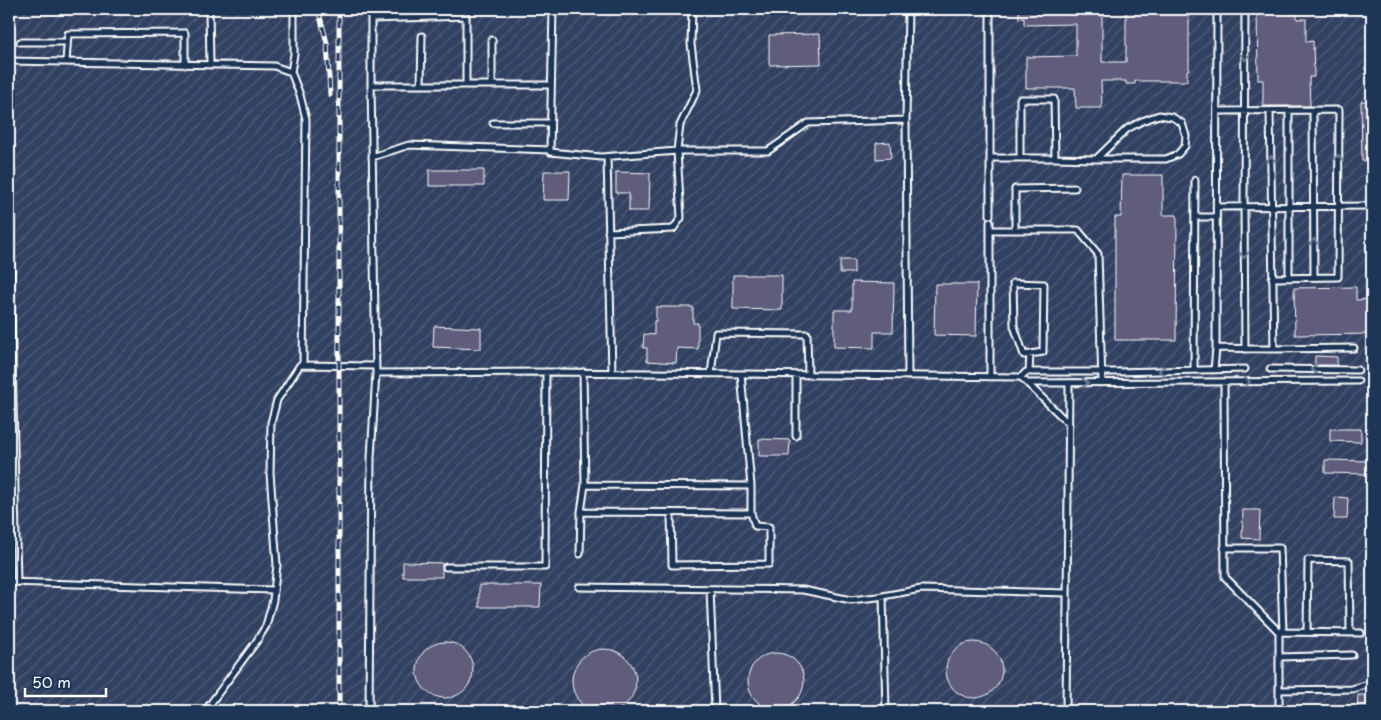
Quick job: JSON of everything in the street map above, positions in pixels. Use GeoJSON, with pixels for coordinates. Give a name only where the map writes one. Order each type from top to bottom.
{"type":"FeatureCollection","features":[{"type":"Feature","properties":{"kind":"lane"},"geometry":{"type":"LineString","coordinates":[[209,9],[210,65]]}},
{"type":"Feature","properties":{"kind":"lane"},"geometry":{"type":"LineString","coordinates":[[294,9],[294,54],[291,72],[306,119],[303,365]]}},
{"type":"Feature","properties":{"kind":"lane"},"geometry":{"type":"LineString","coordinates":[[369,711],[371,458],[376,373],[371,9]]}},
{"type":"Feature","properties":{"kind":"lane"},"geometry":{"type":"LineString","coordinates":[[550,150],[553,9]]}},
{"type":"Feature","properties":{"kind":"lane"},"geometry":{"type":"LineString","coordinates":[[608,232],[673,228],[681,218],[677,151],[680,126],[697,90],[691,44],[692,9]]}},
{"type":"Feature","properties":{"kind":"lane"},"geometry":{"type":"LineString","coordinates":[[908,9],[906,120],[908,376]]}},
{"type":"Feature","properties":{"kind":"lane"},"geometry":{"type":"LineString","coordinates":[[990,9],[990,215]]}},
{"type":"Feature","properties":{"kind":"lane"},"geometry":{"type":"LineString","coordinates":[[1214,370],[1216,348],[1217,9]]}},
{"type":"Feature","properties":{"kind":"lane"},"geometry":{"type":"LineString","coordinates":[[1245,9],[1245,349]]}},
{"type":"Feature","properties":{"kind":"lane"},"geometry":{"type":"LineString","coordinates":[[371,19],[466,16],[466,85]]}},
{"type":"Feature","properties":{"kind":"lane"},"geometry":{"type":"LineString","coordinates":[[66,62],[68,34],[185,33],[185,64]]}},
{"type":"Feature","properties":{"kind":"lane"},"geometry":{"type":"LineString","coordinates":[[421,85],[422,36]]}},
{"type":"Feature","properties":{"kind":"lane"},"geometry":{"type":"LineString","coordinates":[[492,40],[492,85]]}},
{"type":"Feature","properties":{"kind":"lane"},"geometry":{"type":"LineString","coordinates":[[20,42],[67,42]]}},
{"type":"Feature","properties":{"kind":"lane"},"geometry":{"type":"LineString","coordinates":[[9,61],[274,66],[291,72]]}},
{"type":"Feature","properties":{"kind":"lane"},"geometry":{"type":"LineString","coordinates":[[371,85],[551,85]]}},
{"type":"Feature","properties":{"kind":"lane"},"geometry":{"type":"LineString","coordinates":[[1020,158],[1020,99],[1054,99],[1054,158]]}},
{"type":"Feature","properties":{"kind":"lane"},"geometry":{"type":"LineString","coordinates":[[1289,110],[1289,277]]}},
{"type":"Feature","properties":{"kind":"lane"},"geometry":{"type":"LineString","coordinates":[[1313,110],[1314,277]]}},
{"type":"Feature","properties":{"kind":"lane"},"geometry":{"type":"LineString","coordinates":[[1217,111],[1339,110],[1338,277],[1272,278]]}},
{"type":"Feature","properties":{"kind":"lane"},"geometry":{"type":"LineString","coordinates":[[1270,111],[1274,349]]}},
{"type":"Feature","properties":{"kind":"lane"},"geometry":{"type":"LineString","coordinates":[[990,158],[1096,159],[1166,159],[1178,154],[1185,146],[1186,136],[1182,124],[1172,117],[1159,115],[1127,129],[1096,159]]}},
{"type":"Feature","properties":{"kind":"lane"},"geometry":{"type":"LineString","coordinates":[[372,157],[409,145],[550,150],[550,152],[607,157],[677,151],[768,150],[808,123],[906,120]]}},
{"type":"Feature","properties":{"kind":"lane"},"geometry":{"type":"LineString","coordinates":[[493,123],[550,123]]}},
{"type":"Feature","properties":{"kind":"lane"},"geometry":{"type":"LineString","coordinates":[[607,157],[612,372]]}},
{"type":"Feature","properties":{"kind":"lane"},"geometry":{"type":"LineString","coordinates":[[9,162],[11,169],[11,312],[17,582]]}},
{"type":"Feature","properties":{"kind":"lane"},"geometry":{"type":"LineString","coordinates":[[1194,370],[1196,180]]}},
{"type":"Feature","properties":{"kind":"lane"},"geometry":{"type":"LineString","coordinates":[[1014,230],[1014,189],[1075,188]]}},
{"type":"Feature","properties":{"kind":"lane"},"geometry":{"type":"LineString","coordinates":[[1216,207],[1372,206]]}},
{"type":"Feature","properties":{"kind":"lane"},"geometry":{"type":"LineString","coordinates":[[1195,217],[1216,217]]}},
{"type":"Feature","properties":{"kind":"lane"},"geometry":{"type":"LineString","coordinates":[[990,221],[990,377]]}},
{"type":"Feature","properties":{"kind":"lane"},"geometry":{"type":"LineString","coordinates":[[990,230],[1078,230],[1098,254],[1102,383]]}},
{"type":"Feature","properties":{"kind":"lane"},"geometry":{"type":"LineString","coordinates":[[1013,283],[1044,284],[1043,352],[1030,354],[1024,355],[1014,326],[1013,283]]}},
{"type":"Feature","properties":{"kind":"lane"},"geometry":{"type":"LineString","coordinates":[[711,374],[716,333],[807,334],[808,375]]}},
{"type":"Feature","properties":{"kind":"lane"},"geometry":{"type":"LineString","coordinates":[[1216,348],[1354,348]]}},
{"type":"Feature","properties":{"kind":"lane"},"geometry":{"type":"LineString","coordinates":[[1030,354],[1030,372]]}},
{"type":"Feature","properties":{"kind":"lane"},"geometry":{"type":"LineString","coordinates":[[205,711],[266,626],[273,600],[277,565],[270,473],[271,423],[277,400],[300,365],[376,366]]}},
{"type":"Feature","properties":{"kind":"lane"},"geometry":{"type":"LineString","coordinates":[[376,373],[612,372],[1021,377],[1026,372],[1245,369]]}},
{"type":"Feature","properties":{"kind":"lane"},"geometry":{"type":"LineString","coordinates":[[1270,369],[1358,370]]}},
{"type":"Feature","properties":{"kind":"lane"},"geometry":{"type":"LineString","coordinates":[[446,567],[545,567],[546,372]]}},
{"type":"Feature","properties":{"kind":"lane"},"geometry":{"type":"LineString","coordinates":[[580,554],[581,512],[585,485],[583,372]]}},
{"type":"Feature","properties":{"kind":"lane"},"geometry":{"type":"LineString","coordinates":[[671,513],[672,565],[769,564],[769,527],[755,526],[751,513],[751,486],[740,374]]}},
{"type":"Feature","properties":{"kind":"lane"},"geometry":{"type":"LineString","coordinates":[[796,375],[796,436]]}},
{"type":"Feature","properties":{"kind":"lane"},"geometry":{"type":"LineString","coordinates":[[1021,377],[1069,424]]}},
{"type":"Feature","properties":{"kind":"lane"},"geometry":{"type":"LineString","coordinates":[[1027,383],[1358,381]]}},
{"type":"Feature","properties":{"kind":"lane"},"geometry":{"type":"LineString","coordinates":[[1066,711],[1069,383]]}},
{"type":"Feature","properties":{"kind":"lane"},"geometry":{"type":"LineString","coordinates":[[1224,383],[1224,577],[1281,632],[1361,633]]}},
{"type":"Feature","properties":{"kind":"lane"},"geometry":{"type":"LineString","coordinates":[[585,485],[751,486]]}},
{"type":"Feature","properties":{"kind":"lane"},"geometry":{"type":"LineString","coordinates":[[581,512],[751,513]]}},
{"type":"Feature","properties":{"kind":"lane"},"geometry":{"type":"LineString","coordinates":[[1224,548],[1280,548],[1281,632],[1279,711]]}},
{"type":"Feature","properties":{"kind":"lane"},"geometry":{"type":"LineString","coordinates":[[1307,632],[1308,560],[1349,561],[1350,633]]}},
{"type":"Feature","properties":{"kind":"lane"},"geometry":{"type":"LineString","coordinates":[[9,582],[274,590]]}},
{"type":"Feature","properties":{"kind":"lane"},"geometry":{"type":"LineString","coordinates":[[579,587],[803,590],[851,600],[921,589],[1067,592]]}},
{"type":"Feature","properties":{"kind":"lane"},"geometry":{"type":"LineString","coordinates":[[710,589],[715,711]]}},
{"type":"Feature","properties":{"kind":"lane"},"geometry":{"type":"LineString","coordinates":[[883,596],[886,711]]}},
{"type":"Feature","properties":{"kind":"lane"},"geometry":{"type":"LineString","coordinates":[[1279,657],[1352,655]]}},
{"type":"Feature","properties":{"kind":"lane"},"geometry":{"type":"LineString","coordinates":[[1279,690],[1352,689],[1372,683]]}},
{"type":"Feature","properties":{"kind":"shaded area"},"geometry":{"type":"Polygon","coordinates":[[[9,9],[1372,9],[1372,711],[9,711],[9,9]]]}},
{"type":"Feature","properties":{"kind":"building"},"geometry":{"type":"Polygon","coordinates":[[[1019,9],[1102,9],[1102,62],[1126,62],[1126,9],[1189,9],[1189,70],[1187,70],[1187,81],[1135,81],[1135,84],[1126,84],[1126,81],[1101,81],[1102,108],[1076,108],[1075,88],[1026,88],[1026,57],[1076,56],[1076,24],[1024,25],[1024,18],[1019,19],[1019,9]]]}},
{"type":"Feature","properties":{"kind":"building"},"geometry":{"type":"Polygon","coordinates":[[[1257,9],[1297,9],[1297,19],[1306,19],[1306,42],[1313,41],[1314,77],[1309,77],[1310,106],[1263,106],[1263,80],[1258,80],[1257,9]]]}},
{"type":"Feature","properties":{"kind":"building"},"geometry":{"type":"Polygon","coordinates":[[[820,34],[821,64],[769,65],[769,35],[820,34]]]}},
{"type":"Feature","properties":{"kind":"building"},"geometry":{"type":"Polygon","coordinates":[[[1361,101],[1372,101],[1372,161],[1362,161],[1361,101]]]}},
{"type":"Feature","properties":{"kind":"building"},"geometry":{"type":"Polygon","coordinates":[[[890,142],[891,158],[876,159],[876,143],[890,142]]]}},
{"type":"Feature","properties":{"kind":"building"},"geometry":{"type":"Polygon","coordinates":[[[429,170],[484,170],[484,186],[429,186],[429,170]]]}},
{"type":"Feature","properties":{"kind":"building"},"geometry":{"type":"Polygon","coordinates":[[[544,171],[570,171],[569,200],[543,200],[544,171]]]}},
{"type":"Feature","properties":{"kind":"building"},"geometry":{"type":"Polygon","coordinates":[[[616,172],[650,173],[649,211],[629,211],[629,193],[616,193],[616,172]]]}},
{"type":"Feature","properties":{"kind":"building"},"geometry":{"type":"Polygon","coordinates":[[[1122,175],[1163,175],[1163,215],[1177,215],[1176,340],[1115,340],[1115,217],[1121,217],[1122,175]]]}},
{"type":"Feature","properties":{"kind":"building"},"geometry":{"type":"Polygon","coordinates":[[[840,260],[854,260],[854,273],[840,273],[840,260]]]}},
{"type":"Feature","properties":{"kind":"building"},"geometry":{"type":"Polygon","coordinates":[[[733,275],[782,275],[782,310],[733,309],[733,275]]]}},
{"type":"Feature","properties":{"kind":"building"},"geometry":{"type":"Polygon","coordinates":[[[852,282],[894,283],[893,332],[874,332],[874,348],[834,347],[834,310],[852,310],[852,282]]]}},
{"type":"Feature","properties":{"kind":"building"},"geometry":{"type":"Polygon","coordinates":[[[935,284],[977,284],[976,336],[934,335],[935,284]]]}},
{"type":"Feature","properties":{"kind":"building"},"geometry":{"type":"Polygon","coordinates":[[[1356,287],[1356,300],[1372,299],[1372,334],[1295,335],[1294,288],[1356,287]]]}},
{"type":"Feature","properties":{"kind":"building"},"geometry":{"type":"Polygon","coordinates":[[[656,307],[693,307],[693,323],[698,323],[698,349],[677,348],[676,363],[647,361],[647,348],[643,348],[644,334],[654,335],[656,307]]]}},
{"type":"Feature","properties":{"kind":"building"},"geometry":{"type":"Polygon","coordinates":[[[434,326],[481,328],[481,349],[433,347],[434,326]]]}},
{"type":"Feature","properties":{"kind":"building"},"geometry":{"type":"Polygon","coordinates":[[[1315,356],[1337,357],[1337,365],[1315,365],[1315,356]]]}},
{"type":"Feature","properties":{"kind":"building"},"geometry":{"type":"Polygon","coordinates":[[[1330,429],[1361,429],[1361,442],[1330,441],[1330,429]]]}},
{"type":"Feature","properties":{"kind":"building"},"geometry":{"type":"Polygon","coordinates":[[[759,439],[790,440],[789,456],[759,456],[759,439]]]}},
{"type":"Feature","properties":{"kind":"building"},"geometry":{"type":"Polygon","coordinates":[[[1325,460],[1368,461],[1368,474],[1325,473],[1325,460]]]}},
{"type":"Feature","properties":{"kind":"building"},"geometry":{"type":"Polygon","coordinates":[[[1335,497],[1348,498],[1347,519],[1334,519],[1335,497]]]}},
{"type":"Feature","properties":{"kind":"building"},"geometry":{"type":"Polygon","coordinates":[[[1243,510],[1260,510],[1259,539],[1242,538],[1243,510]]]}},
{"type":"Feature","properties":{"kind":"building"},"geometry":{"type":"Polygon","coordinates":[[[403,562],[442,563],[442,577],[403,577],[403,562]]]}},
{"type":"Feature","properties":{"kind":"building"},"geometry":{"type":"Polygon","coordinates":[[[479,585],[541,585],[540,607],[479,607],[479,585]]]}},
{"type":"Feature","properties":{"kind":"building"},"geometry":{"type":"Polygon","coordinates":[[[439,642],[451,642],[461,646],[469,654],[473,670],[469,686],[461,694],[451,698],[439,698],[429,694],[421,686],[417,676],[417,664],[421,654],[429,646],[439,642]]]}},
{"type":"Feature","properties":{"kind":"building"},"geometry":{"type":"Polygon","coordinates":[[[968,642],[980,642],[990,646],[998,654],[1002,670],[998,686],[990,694],[980,698],[968,698],[958,694],[950,686],[946,676],[946,664],[950,654],[958,646],[968,642]]]}},
{"type":"Feature","properties":{"kind":"building"},"geometry":{"type":"Polygon","coordinates":[[[604,649],[622,655],[630,663],[636,681],[630,699],[622,707],[604,713],[586,707],[578,699],[572,681],[578,663],[586,655],[604,649]]]}},
{"type":"Feature","properties":{"kind":"building"},"geometry":{"type":"Polygon","coordinates":[[[770,653],[782,653],[792,657],[800,665],[804,681],[800,697],[792,705],[782,709],[770,709],[760,705],[752,697],[748,687],[748,675],[752,665],[760,657],[770,653]]]}},
{"type":"Feature","properties":{"kind":"building"},"geometry":{"type":"Polygon","coordinates":[[[1358,695],[1369,695],[1368,711],[1357,711],[1358,695]]]}},
{"type":"Feature","properties":{"kind":"railway"},"geometry":{"type":"LineString","coordinates":[[318,9],[327,43],[330,95]]}},
{"type":"Feature","properties":{"kind":"railway"},"geometry":{"type":"LineString","coordinates":[[339,9],[339,711]]}}]}
